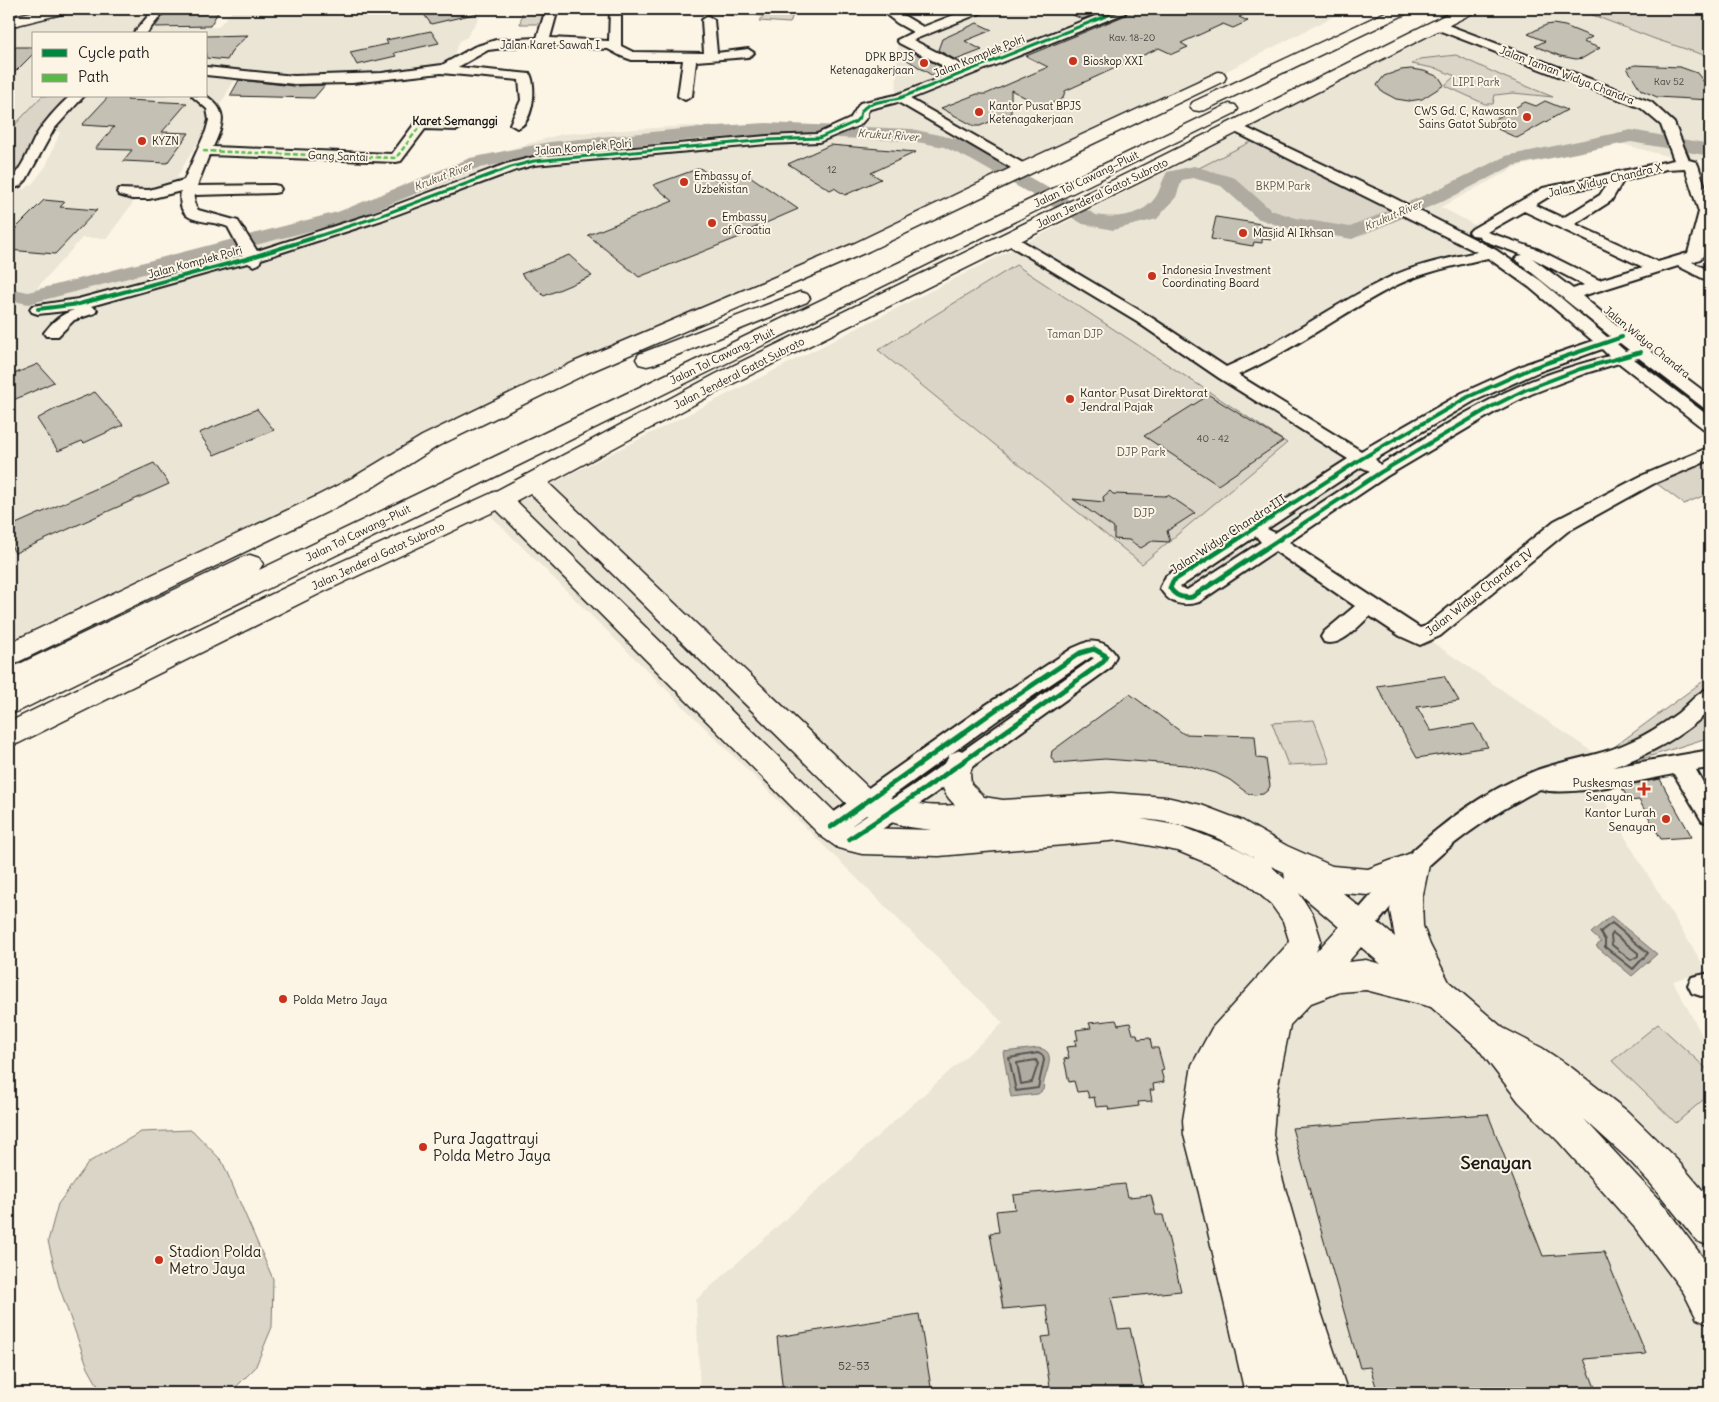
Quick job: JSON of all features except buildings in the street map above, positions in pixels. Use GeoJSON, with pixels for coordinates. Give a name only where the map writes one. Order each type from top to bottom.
{"type":"FeatureCollection","features":[{"type":"Feature","properties":{"kind":"main road"},"geometry":{"type":"LineString","coordinates":[[9,14],[29,9]]}},
{"type":"Feature","properties":{"kind":"main road"},"geometry":{"type":"LineString","coordinates":[[9,18],[47,9]]}},
{"type":"Feature","properties":{"kind":"main road"},"geometry":{"type":"LineString","coordinates":[[9,22],[64,9]]}},
{"type":"Feature","properties":{"kind":"main road","name":"Jalan Tol Cawang–Pluit"},"geometry":{"type":"LineString","coordinates":[[9,681],[800,298],[1015,185],[1051,177],[1270,71],[1404,9]]}},
{"type":"Feature","properties":{"kind":"main road","name":"Jalan Jenderal Gatot Subroto"},"geometry":{"type":"LineString","coordinates":[[9,735],[312,586],[500,499],[724,379],[1242,124],[1436,17],[1469,9]]}},
{"type":"Feature","properties":{"kind":"main road","name":"Jalan Tol Cawang–Pluit"},"geometry":{"type":"LineString","coordinates":[[9,703],[664,384],[1015,185],[1068,188],[1436,17]]}},
{"type":"Feature","properties":{"kind":"main road"},"geometry":{"type":"LineString","coordinates":[[9,655],[322,504],[362,483],[430,441],[582,367],[1015,185],[1133,119],[1233,69]]}},
{"type":"Feature","properties":{"kind":"main road"},"geometry":{"type":"LineString","coordinates":[[9,662],[608,375],[800,298]]}},
{"type":"Feature","properties":{"kind":"main road"},"geometry":{"type":"LineString","coordinates":[[312,586],[346,560],[606,424],[664,384]]}},
{"type":"Feature","properties":{"kind":"main road"},"geometry":{"type":"LineString","coordinates":[[533,482],[878,807],[941,818],[1111,805],[1166,809],[1201,817],[1232,830],[1276,855],[1330,880],[1368,882],[1413,866],[1406,915],[1414,944],[1424,966],[1444,996]]}},
{"type":"Feature","properties":{"kind":"main road"},"geometry":{"type":"LineString","coordinates":[[500,499],[840,833],[862,841],[939,843],[1120,828],[1181,839],[1225,857],[1259,875],[1282,895],[1297,916],[1305,940],[1300,953],[1259,1017],[1256,1038],[1236,1084],[1230,1145],[1297,1393]]}},
{"type":"Feature","properties":{"kind":"main road"},"geometry":{"type":"LineString","coordinates":[[558,557],[592,539]]}},
{"type":"Feature","properties":{"kind":"main road"},"geometry":{"type":"LineString","coordinates":[[960,762],[956,774],[957,789],[977,808],[1014,811]]}},
{"type":"Feature","properties":{"kind":"main road"},"geometry":{"type":"LineString","coordinates":[[1276,855],[1444,996],[1488,1036],[1531,1090],[1571,1130],[1649,1216],[1697,1280],[1710,1306]]}},
{"type":"Feature","properties":{"kind":"main road"},"geometry":{"type":"LineString","coordinates":[[1300,992],[1360,926]]}},
{"type":"Feature","properties":{"kind":"main road"},"geometry":{"type":"LineString","coordinates":[[1265,1393],[1217,1193],[1201,1135],[1200,1120],[1209,1065],[1224,1039],[1300,992],[1340,977],[1366,975],[1444,996]]}},
{"type":"Feature","properties":{"kind":"main road"},"geometry":{"type":"LineString","coordinates":[[1259,1017],[1268,1059],[1260,1090],[1256,1134],[1265,1184],[1300,1306],[1328,1393]]}},
{"type":"Feature","properties":{"kind":"main road"},"geometry":{"type":"LineString","coordinates":[[1488,1036],[1526,1056],[1587,1097],[1647,1151],[1680,1188],[1710,1228]]}},
{"type":"Feature","properties":{"kind":"street"},"geometry":{"type":"LineString","coordinates":[[141,32],[160,9]]}},
{"type":"Feature","properties":{"kind":"street"},"geometry":{"type":"LineString","coordinates":[[542,43],[552,9]]}},
{"type":"Feature","properties":{"kind":"street"},"geometry":{"type":"LineString","coordinates":[[886,9],[923,32],[974,10]]}},
{"type":"Feature","properties":{"kind":"street","name":"Jalan Komplek Polri"},"geometry":{"type":"LineString","coordinates":[[38,309],[79,304],[252,257],[377,217],[511,167],[534,161],[728,143],[819,138],[855,122],[860,117],[860,112],[865,106],[900,98],[1120,9]]}},
{"type":"Feature","properties":{"kind":"street"},"geometry":{"type":"LineString","coordinates":[[616,10],[616,46]]}},
{"type":"Feature","properties":{"kind":"street","name":"Jalan Taman Widya Chandra"},"geometry":{"type":"LineString","coordinates":[[1436,17],[1646,105],[1667,123],[1674,143],[1687,164],[1706,212],[1704,230],[1696,256]]}},
{"type":"Feature","properties":{"kind":"street"},"geometry":{"type":"LineString","coordinates":[[708,20],[711,57]]}},
{"type":"Feature","properties":{"kind":"street","name":"Jalan Komplek Polri"},"geometry":{"type":"LineString","coordinates":[[923,32],[903,40],[965,72]]}},
{"type":"Feature","properties":{"kind":"street","name":"Jalan Karet Sawah I"},"geometry":{"type":"LineString","coordinates":[[208,72],[272,79],[360,81],[442,69],[455,64],[484,47],[504,43],[616,46],[626,55],[711,57],[748,53]]}},
{"type":"Feature","properties":{"kind":"street"},"geometry":{"type":"LineString","coordinates":[[685,96],[690,57]]}},
{"type":"Feature","properties":{"kind":"street"},"geometry":{"type":"LineString","coordinates":[[442,69],[525,77],[528,100],[517,124]]}},
{"type":"Feature","properties":{"kind":"street"},"geometry":{"type":"LineString","coordinates":[[9,186],[16,183],[22,175],[46,129],[76,98]]}},
{"type":"Feature","properties":{"kind":"street"},"geometry":{"type":"LineString","coordinates":[[201,98],[214,108],[216,113],[211,133],[190,187],[187,203],[191,210],[204,219],[225,221],[235,226],[252,257]]}},
{"type":"Feature","properties":{"kind":"street"},"geometry":{"type":"LineString","coordinates":[[900,98],[1015,185]]}},
{"type":"Feature","properties":{"kind":"street","name":"Gang Santai"},"geometry":{"type":"LineString","coordinates":[[204,150],[396,158],[422,124],[457,126]]}},
{"type":"Feature","properties":{"kind":"street","name":"Jalan Widya Chandra"},"geometry":{"type":"LineString","coordinates":[[1242,124],[1408,196],[1429,213],[1485,241],[1535,284],[1614,340],[1641,352],[1710,404]]}},
{"type":"Feature","properties":{"kind":"street","name":"Jalan Widya Chandra"},"geometry":{"type":"LineString","coordinates":[[1308,154],[1387,200],[1429,213],[1542,271],[1572,294],[1614,340],[1622,358],[1710,425]]}},
{"type":"Feature","properties":{"kind":"street","name":"Jalan Widya Chandra X"},"geometry":{"type":"LineString","coordinates":[[1485,241],[1525,206],[1548,191],[1587,182],[1618,178],[1665,165],[1687,164],[1710,167]]}},
{"type":"Feature","properties":{"kind":"street"},"geometry":{"type":"LineString","coordinates":[[1564,224],[1606,198],[1618,178]]}},
{"type":"Feature","properties":{"kind":"street"},"geometry":{"type":"LineString","coordinates":[[124,192],[144,196],[190,187],[274,189]]}},
{"type":"Feature","properties":{"kind":"street"},"geometry":{"type":"LineString","coordinates":[[1525,206],[1658,268]]}},
{"type":"Feature","properties":{"kind":"street"},"geometry":{"type":"LineString","coordinates":[[52,332],[68,318],[252,257],[415,208]]}},
{"type":"Feature","properties":{"kind":"street"},"geometry":{"type":"LineString","coordinates":[[1009,239],[1143,319],[1225,374],[1381,472]]}},
{"type":"Feature","properties":{"kind":"street"},"geometry":{"type":"LineString","coordinates":[[1225,374],[1274,351],[1394,281],[1447,262],[1485,241],[1534,253],[1598,286]]}},
{"type":"Feature","properties":{"kind":"street"},"geometry":{"type":"LineString","coordinates":[[1572,294],[1696,256],[1710,268]]}},
{"type":"Feature","properties":{"kind":"street"},"geometry":{"type":"LineString","coordinates":[[1679,261],[1710,277]]}},
{"type":"Feature","properties":{"kind":"street","name":"Jalan Widya Chandra III"},"geometry":{"type":"LineString","coordinates":[[1614,340],[1532,368],[1468,397],[1361,459],[1173,581],[1170,588],[1172,592],[1181,598],[1192,597],[1381,472],[1489,408],[1525,390],[1580,369],[1641,352]]}},
{"type":"Feature","properties":{"kind":"street","name":"Jalan Widya Chandra IV"},"geometry":{"type":"LineString","coordinates":[[1255,529],[1406,631],[1420,637],[1428,635],[1560,526],[1647,480],[1710,453]]}},
{"type":"Feature","properties":{"kind":"street"},"geometry":{"type":"LineString","coordinates":[[1331,636],[1369,606]]}},
{"type":"Feature","properties":{"kind":"street"},"geometry":{"type":"LineString","coordinates":[[840,833],[878,807],[994,711],[1080,653],[1097,649],[1106,656],[1103,662],[960,762],[878,807]]}},
{"type":"Feature","properties":{"kind":"street"},"geometry":{"type":"LineString","coordinates":[[1360,926],[1413,866],[1435,845],[1478,815],[1532,782],[1582,781],[1617,765],[1637,749],[1667,732],[1703,704],[1710,696]]}},
{"type":"Feature","properties":{"kind":"street"},"geometry":{"type":"LineString","coordinates":[[1617,765],[1680,764],[1710,759]]}},
{"type":"Feature","properties":{"kind":"street"},"geometry":{"type":"LineString","coordinates":[[1680,764],[1710,814]]}},
{"type":"Feature","properties":{"kind":"shaded area"},"geometry":{"type":"Polygon","coordinates":[[[90,9],[156,9],[138,32],[32,32],[32,98],[74,98],[9,184],[9,29],[90,9]]]}},
{"type":"Feature","properties":{"kind":"shaded area"},"geometry":{"type":"Polygon","coordinates":[[[234,9],[484,9],[467,37],[460,41],[451,61],[441,66],[409,68],[378,76],[336,81],[234,81],[177,177],[196,184],[138,196],[107,238],[82,238],[37,288],[126,275],[358,205],[447,167],[562,134],[685,126],[847,125],[864,104],[896,96],[898,45],[996,9],[1348,9],[1133,119],[582,366],[322,504],[9,655],[9,190],[24,189],[33,183],[46,166],[60,132],[45,130],[80,98],[208,98],[208,32],[148,32],[152,28],[218,27],[234,9]]]}},
{"type":"Feature","properties":{"kind":"shaded area"},"geometry":{"type":"Polygon","coordinates":[[[1469,9],[1710,9],[1710,160],[1681,160],[1615,142],[1516,167],[1441,207],[1497,237],[1464,251],[1231,375],[1379,466],[1279,537],[1613,766],[1597,787],[1632,849],[1707,971],[1673,981],[1710,1050],[1710,1393],[700,1393],[696,1300],[1003,1023],[490,515],[1239,134],[1469,9]]]}},
{"type":"Feature","properties":{"kind":"green space"},"geometry":{"type":"Polygon","coordinates":[[[523,9],[545,9],[542,24],[520,24],[523,9]]]}},
{"type":"Feature","properties":{"kind":"green space"},"geometry":{"type":"Polygon","coordinates":[[[700,9],[795,9],[790,23],[759,21],[763,16],[740,12],[737,16],[701,12],[700,9]]]}},
{"type":"Feature","properties":{"kind":"green space"},"geometry":{"type":"Polygon","coordinates":[[[1577,9],[1710,9],[1710,57],[1655,39],[1577,9]]]}},
{"type":"Feature","properties":{"kind":"green space","name":"LIPI Park"},"geometry":{"type":"Polygon","coordinates":[[[1456,55],[1553,97],[1513,93],[1495,95],[1493,104],[1485,104],[1446,86],[1455,76],[1438,69],[1412,64],[1420,59],[1456,55]]]}},
{"type":"Feature","properties":{"kind":"green space"},"geometry":{"type":"Polygon","coordinates":[[[40,98],[74,98],[15,183],[9,184],[9,131],[40,98]]]}},
{"type":"Feature","properties":{"kind":"green space","name":"BKPM Park"},"geometry":{"type":"Polygon","coordinates":[[[1254,140],[1397,209],[1350,229],[1293,221],[1268,212],[1232,179],[1197,169],[1254,140]]]}},
{"type":"Feature","properties":{"kind":"green space","name":"DJP Park"},"geometry":{"type":"Polygon","coordinates":[[[1016,265],[1287,443],[1142,564],[878,350],[1016,265]]]}},
{"type":"Feature","properties":{"kind":"green space"},"geometry":{"type":"Polygon","coordinates":[[[1708,457],[1710,458],[1710,493],[1684,504],[1652,480],[1708,457]]]}},
{"type":"Feature","properties":{"kind":"green space"},"geometry":{"type":"Polygon","coordinates":[[[1710,676],[1710,737],[1564,784],[1710,676]]]}},
{"type":"Feature","properties":{"kind":"green space"},"geometry":{"type":"Polygon","coordinates":[[[1314,720],[1330,763],[1288,765],[1272,723],[1314,720]]]}},
{"type":"Feature","properties":{"kind":"green space"},"geometry":{"type":"Polygon","coordinates":[[[1658,1024],[1710,1072],[1710,1094],[1676,1123],[1612,1061],[1658,1024]]]}},
{"type":"Feature","properties":{"kind":"green space","name":"Stadion Polda Metro Jaya"},"geometry":{"type":"Polygon","coordinates":[[[192,1130],[222,1161],[273,1279],[272,1327],[255,1368],[230,1393],[102,1393],[88,1368],[59,1286],[48,1241],[58,1204],[89,1162],[141,1132],[192,1130]]]}},
{"type":"Feature","properties":{"kind":"water"},"geometry":{"type":"Polygon","coordinates":[[[1611,916],[1657,954],[1632,976],[1596,946],[1601,942],[1591,933],[1611,916]]]}},
{"type":"Feature","properties":{"kind":"water"},"geometry":{"type":"Polygon","coordinates":[[[1044,1049],[1049,1055],[1049,1064],[1043,1090],[1038,1094],[1011,1097],[1003,1052],[1044,1049]]]}},
{"type":"Feature","properties":{"kind":"waterway","name":"Krukut River"},"geometry":{"type":"LineString","coordinates":[[9,294],[28,298],[345,216],[470,164],[550,148],[702,133],[766,129],[912,135],[950,143],[978,156],[1090,220],[1113,224],[1150,215],[1166,197],[1174,176],[1194,172],[1228,182],[1264,214],[1292,224],[1352,233],[1439,196],[1506,162],[1631,136],[1710,150]]}},
{"type":"Feature","properties":{"kind":"marked path"},"geometry":{"type":"LineString","coordinates":[[203,151],[396,158],[421,125],[457,126]]}},
{"type":"Feature","properties":{"kind":"cycle path"},"geometry":{"type":"LineString","coordinates":[[38,309],[79,304],[246,259],[377,217],[511,167],[534,161],[767,140],[819,138],[855,122],[860,117],[860,112],[865,106],[900,98],[1121,10]]}},
{"type":"Feature","properties":{"kind":"cycle path"},"geometry":{"type":"LineString","coordinates":[[1622,337],[1532,368],[1468,397],[1361,459],[1173,581],[1170,588],[1180,597],[1192,597],[1381,472],[1489,408],[1525,390],[1580,369],[1641,352]]}},
{"type":"Feature","properties":{"kind":"cycle path"},"geometry":{"type":"LineString","coordinates":[[831,827],[994,711],[1080,653],[1094,649],[1106,656],[1103,662],[926,788],[849,839]]}},
{"type":"Feature","properties":{"kind":"place","name":"Bioskop XXI"},"geometry":{"type":"Point","coordinates":[1073,61]}},
{"type":"Feature","properties":{"kind":"place","name":"DPK BPJS Ketenagakerjaan"},"geometry":{"type":"Point","coordinates":[924,63]}},
{"type":"Feature","properties":{"kind":"place","name":"Kantor Pusat BPJS Ketenagakerjaan"},"geometry":{"type":"Point","coordinates":[979,112]}},
{"type":"Feature","properties":{"kind":"place","name":"CWS Gd. C, Kawasan Sains Gatot Subroto"},"geometry":{"type":"Point","coordinates":[1527,117]}},
{"type":"Feature","properties":{"kind":"place","name":"KYZN"},"geometry":{"type":"Point","coordinates":[142,141]}},
{"type":"Feature","properties":{"kind":"place","name":"Embassy of Uzbekistan"},"geometry":{"type":"Point","coordinates":[684,182]}},
{"type":"Feature","properties":{"kind":"place","name":"Embassy of Croatia"},"geometry":{"type":"Point","coordinates":[712,223]}},
{"type":"Feature","properties":{"kind":"place","name":"Masjid Al Ikhsan"},"geometry":{"type":"Point","coordinates":[1243,233]}},
{"type":"Feature","properties":{"kind":"place","name":"Indonesia Investment Coordinating Board"},"geometry":{"type":"Point","coordinates":[1152,276]}},
{"type":"Feature","properties":{"kind":"place","name":"Kantor Pusat Direktorat Jendral Pajak"},"geometry":{"type":"Point","coordinates":[1070,399]}},
{"type":"Feature","properties":{"kind":"place","name":"Puskesmas Senayan"},"geometry":{"type":"Point","coordinates":[1644,789]}},
{"type":"Feature","properties":{"kind":"place","name":"Kantor Lurah Senayan"},"geometry":{"type":"Point","coordinates":[1666,819]}},
{"type":"Feature","properties":{"kind":"place","name":"Polda Metro Jaya"},"geometry":{"type":"Point","coordinates":[283,999]}},
{"type":"Feature","properties":{"kind":"place","name":"Pura Jagattrayi Polda Metro Jaya"},"geometry":{"type":"Point","coordinates":[423,1147]}},
{"type":"Feature","properties":{"kind":"place","name":"Stadion Polda Metro Jaya"},"geometry":{"type":"Point","coordinates":[159,1260]}},
{"type":"Feature","properties":{"kind":"district","name":"Karet Semanggi"},"geometry":{"type":"Point","coordinates":[455,120]}},
{"type":"Feature","properties":{"kind":"district","name":"Senayan"},"geometry":{"type":"Point","coordinates":[1496,1162]}},
{"type":"Feature","properties":{"kind":"park label","name":"Taman DJP"},"geometry":{"type":"Point","coordinates":[1075,334]}},
{"type":"Feature","properties":{"kind":"park label","name":"DJP"},"geometry":{"type":"Point","coordinates":[1144,512]}}]}
